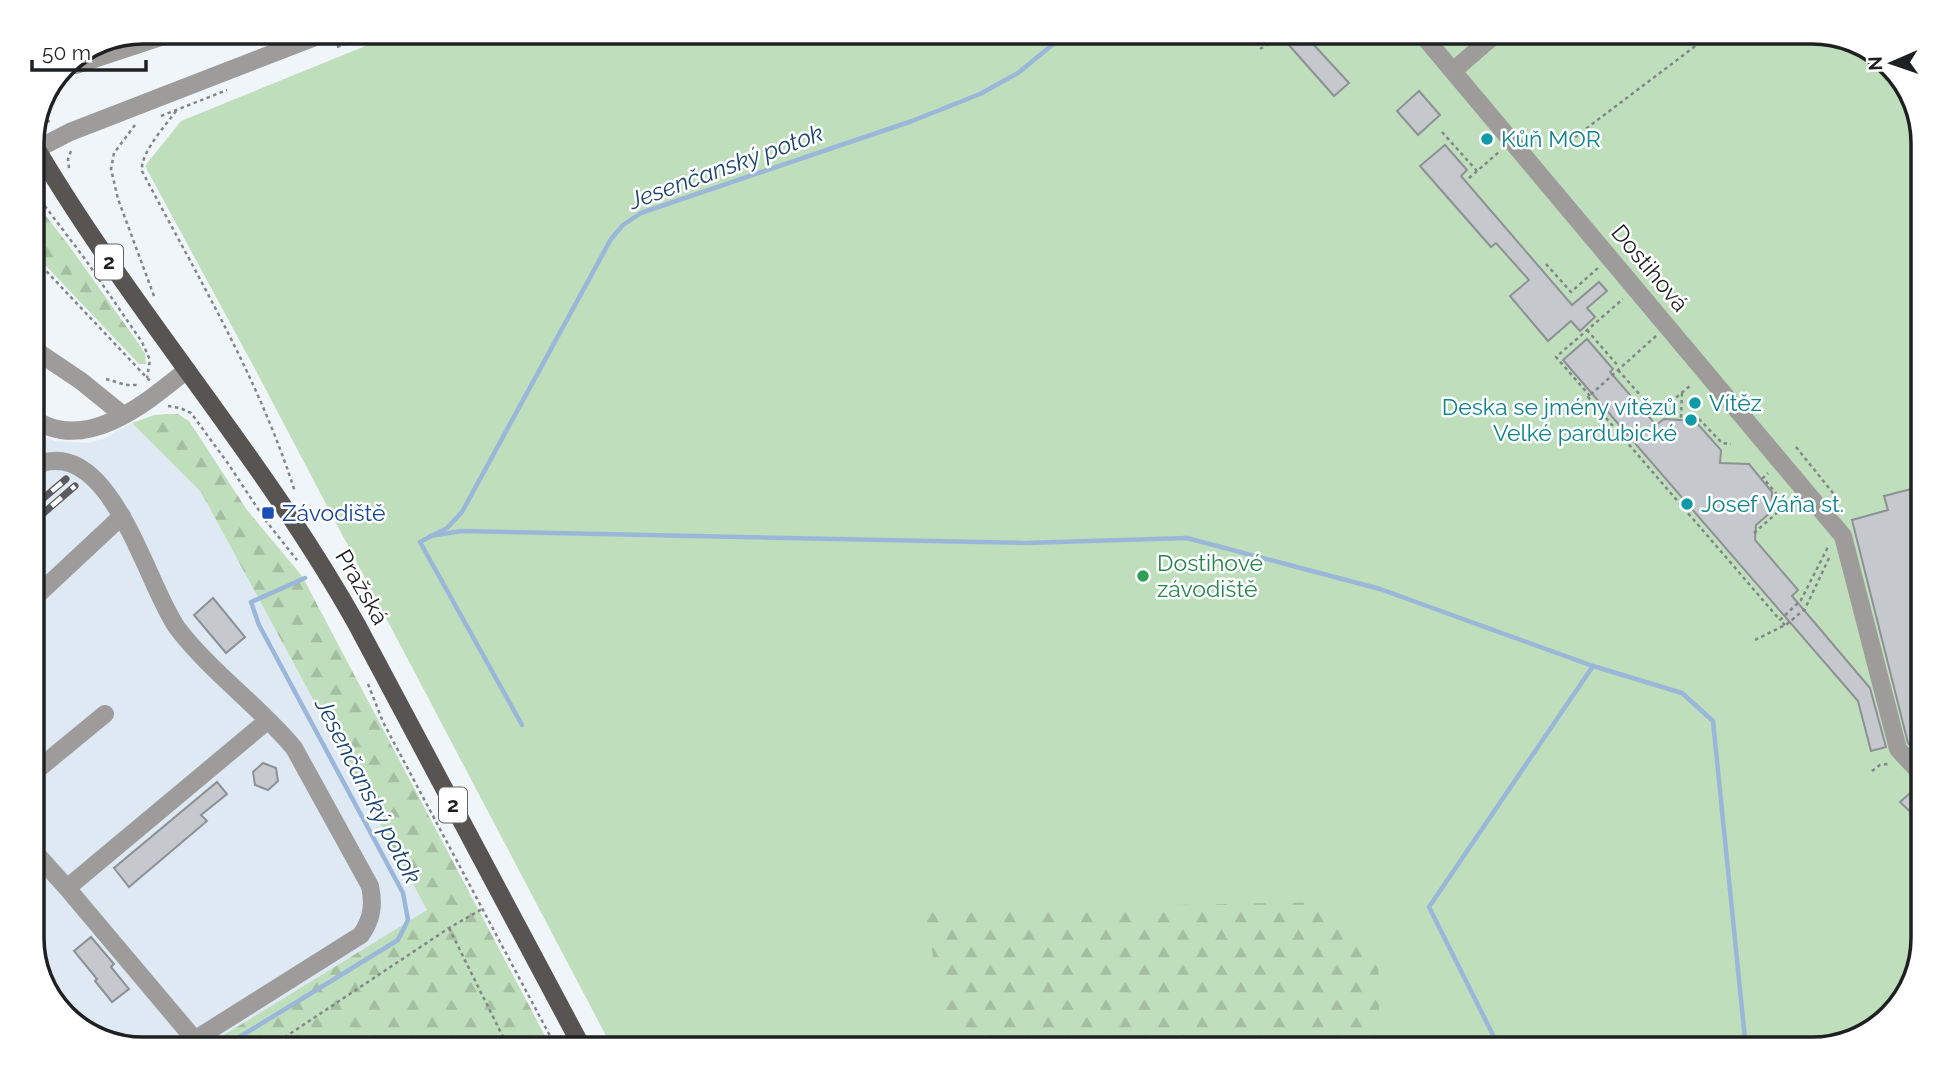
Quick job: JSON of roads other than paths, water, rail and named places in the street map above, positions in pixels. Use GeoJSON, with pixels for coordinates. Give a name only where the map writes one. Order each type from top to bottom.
{"type":"FeatureCollection","features":[{"type":"Feature","properties":{"kind":"main road","name":"Pražská"},"geometry":{"type":"LineString","coordinates":[[44,162],[133,312],[187,370],[253,461],[343,600],[577,1037]]}},
{"type":"Feature","properties":{"kind":"street"},"geometry":{"type":"LineString","coordinates":[[44,141],[297,44]]}},
{"type":"Feature","properties":{"kind":"street","name":"Dostihová"},"geometry":{"type":"LineString","coordinates":[[1430,44],[1836,540],[1898,749],[1911,763]]}},
{"type":"Feature","properties":{"kind":"street"},"geometry":{"type":"LineString","coordinates":[[1453,71],[1484,44]]}},
{"type":"Feature","properties":{"kind":"street"},"geometry":{"type":"LineString","coordinates":[[87,61],[138,45]]}},
{"type":"Feature","properties":{"kind":"street"},"geometry":{"type":"LineString","coordinates":[[44,356],[81,381],[123,415]]}},
{"type":"Feature","properties":{"kind":"street"},"geometry":{"type":"LineString","coordinates":[[44,425],[68,432],[88,430],[123,415],[158,393],[187,370]]}},
{"type":"Feature","properties":{"kind":"street"},"geometry":{"type":"LineString","coordinates":[[44,463],[54,460],[72,463],[96,480],[122,516],[177,627],[294,748],[364,873],[373,900],[369,923],[361,935],[201,1037]]}},
{"type":"Feature","properties":{"kind":"street"},"geometry":{"type":"LineString","coordinates":[[44,589],[122,516]]}},
{"type":"Feature","properties":{"kind":"street"},"geometry":{"type":"LineString","coordinates":[[44,764],[105,714]]}},
{"type":"Feature","properties":{"kind":"street"},"geometry":{"type":"LineString","coordinates":[[67,888],[267,721]]}},
{"type":"Feature","properties":{"kind":"street"},"geometry":{"type":"LineString","coordinates":[[44,862],[67,888],[182,1037]]}},
{"type":"Feature","properties":{"kind":"waterway","name":"Jesenčanský potok"},"geometry":{"type":"LineString","coordinates":[[522,725],[420,542],[447,528],[462,512],[611,239],[623,225],[641,213],[912,121],[980,94],[1018,73],[1053,44]]}},
{"type":"Feature","properties":{"kind":"waterway"},"geometry":{"type":"LineString","coordinates":[[430,536],[462,531],[1025,543],[1187,538],[1380,589],[1593,666],[1682,693],[1713,721],[1745,1037]]}},
{"type":"Feature","properties":{"kind":"waterway","name":"Jesenčanský potok"},"geometry":{"type":"LineString","coordinates":[[240,1037],[398,940],[408,920],[403,893],[259,625],[251,602],[305,578]]}},
{"type":"Feature","properties":{"kind":"waterway"},"geometry":{"type":"LineString","coordinates":[[1494,1037],[1429,907],[1593,666]]}},
{"type":"Feature","properties":{"kind":"railway"},"geometry":{"type":"LineString","coordinates":[[44,498],[66,479]]}},
{"type":"Feature","properties":{"kind":"railway"},"geometry":{"type":"LineString","coordinates":[[44,513],[75,486]]}},
{"type":"Feature","properties":{"kind":"place","name":"Kůň MOR"},"geometry":{"type":"Point","coordinates":[1487,139]}},
{"type":"Feature","properties":{"kind":"place","name":"Vítěz"},"geometry":{"type":"Point","coordinates":[1695,403]}},
{"type":"Feature","properties":{"kind":"place","name":"Deska se jmény vítězů Velké pardubické"},"geometry":{"type":"Point","coordinates":[1691,420]}},
{"type":"Feature","properties":{"kind":"place","name":"Josef Váňa st."},"geometry":{"type":"Point","coordinates":[1687,504]}},
{"type":"Feature","properties":{"kind":"place","name":"Závodiště"},"geometry":{"type":"Point","coordinates":[268,513]}},
{"type":"Feature","properties":{"kind":"place","name":"Dostihové závodiště"},"geometry":{"type":"Point","coordinates":[1143,576]}}]}
